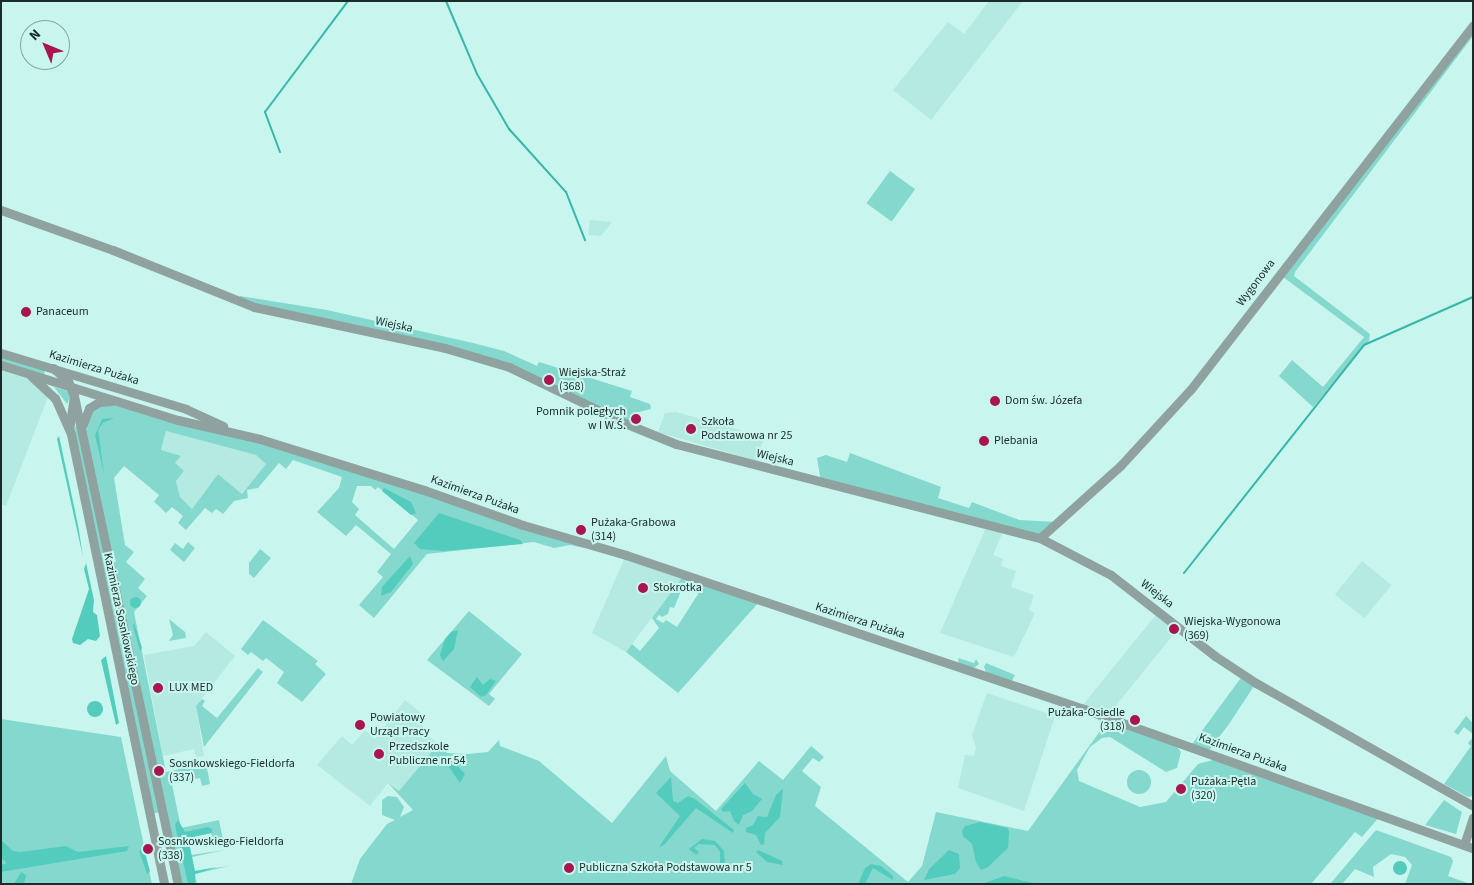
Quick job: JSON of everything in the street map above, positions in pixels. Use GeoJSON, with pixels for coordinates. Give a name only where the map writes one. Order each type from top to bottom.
{"type":"FeatureCollection","features":[{"type":"Feature","properties":{"kind":"street","name":"Wygonowa"},"geometry":{"type":"LineString","coordinates":[[1040,538],[1121,465],[1191,389],[1473,26]]}},
{"type":"Feature","properties":{"kind":"street","name":"Wiejska"},"geometry":{"type":"LineString","coordinates":[[1,210],[254,307],[445,348],[509,367],[627,424],[682,446],[1040,538],[1111,575],[1215,656],[1256,683],[1473,806]]}},
{"type":"Feature","properties":{"kind":"street","name":"Kazimierza Pużaka"},"geometry":{"type":"LineString","coordinates":[[1,353],[186,409],[234,431]]}},
{"type":"Feature","properties":{"kind":"street","name":"Kazimierza Pużaka"},"geometry":{"type":"LineString","coordinates":[[1,365],[82,388],[125,404],[178,420],[234,431],[626,555],[1084,709],[1469,846]]}},
{"type":"Feature","properties":{"kind":"street","name":"Kazimierza Sosnkowskiego"},"geometry":{"type":"LineString","coordinates":[[52,368],[70,385],[74,396],[178,884]]}},
{"type":"Feature","properties":{"kind":"street","name":"Kazimierza Sosnkowskiego"},"geometry":{"type":"LineString","coordinates":[[27,372],[55,398],[71,434],[164,884]]}},
{"type":"Feature","properties":{"kind":"street"},"geometry":{"type":"LineString","coordinates":[[71,434],[70,410],[74,396],[82,388],[106,385]]}},
{"type":"Feature","properties":{"kind":"street"},"geometry":{"type":"LineString","coordinates":[[83,434],[84,416],[94,404],[105,401],[125,404]]}},
{"type":"Feature","properties":{"kind":"street"},"geometry":{"type":"LineString","coordinates":[[1469,846],[1473,817]]}},
{"type":"Feature","properties":{"kind":"shaded area"},"geometry":{"type":"Polygon","coordinates":[[[989,1],[1023,1],[931,120],[893,90],[948,22],[964,34],[989,1]]]}},
{"type":"Feature","properties":{"kind":"shaded area"},"geometry":{"type":"Polygon","coordinates":[[[1473,25],[1473,36],[1295,272],[1294,276],[1370,334],[1369,341],[1313,407],[1279,376],[1292,360],[1323,387],[1364,337],[1279,274],[1473,25]]]}},
{"type":"Feature","properties":{"kind":"shaded area"},"geometry":{"type":"Polygon","coordinates":[[[890,171],[915,189],[892,222],[866,203],[890,171]]]}},
{"type":"Feature","properties":{"kind":"shaded area"},"geometry":{"type":"Polygon","coordinates":[[[590,220],[612,222],[601,236],[588,235],[590,220]]]}},
{"type":"Feature","properties":{"kind":"shaded area"},"geometry":{"type":"Polygon","coordinates":[[[240,296],[327,310],[504,351],[537,366],[539,362],[632,391],[630,397],[650,404],[651,409],[635,413],[627,424],[509,367],[238,301],[240,296]]]}},
{"type":"Feature","properties":{"kind":"shaded area"},"geometry":{"type":"Polygon","coordinates":[[[1,356],[45,370],[44,375],[1,362],[1,356]]]}},
{"type":"Feature","properties":{"kind":"shaded area"},"geometry":{"type":"Polygon","coordinates":[[[1,365],[27,373],[50,392],[6,506],[1,504],[1,365]]]}},
{"type":"Feature","properties":{"kind":"shaded area"},"geometry":{"type":"Polygon","coordinates":[[[54,387],[68,391],[71,396],[67,404],[54,387]]]}},
{"type":"Feature","properties":{"kind":"shaded area"},"geometry":{"type":"Polygon","coordinates":[[[105,401],[200,425],[586,543],[584,548],[570,545],[554,548],[534,542],[427,554],[374,618],[359,605],[383,577],[377,572],[391,554],[356,525],[346,536],[317,512],[339,488],[342,477],[293,460],[286,469],[279,463],[258,488],[247,490],[248,498],[234,501],[223,514],[216,509],[212,513],[205,508],[186,530],[178,523],[183,516],[172,507],[166,513],[154,502],[159,495],[124,466],[114,478],[125,545],[134,552],[126,562],[145,579],[138,588],[147,596],[134,612],[166,772],[206,763],[210,784],[202,786],[200,778],[172,784],[181,828],[219,820],[223,840],[213,842],[211,833],[188,838],[191,855],[225,850],[192,857],[194,871],[229,866],[195,874],[197,884],[178,884],[83,434],[89,408],[105,401]],[[166,431],[161,450],[181,456],[175,463],[184,471],[176,481],[180,497],[192,509],[218,474],[242,494],[266,464],[256,455],[166,431]],[[357,486],[352,502],[359,509],[355,515],[394,549],[418,520],[378,487],[375,490],[371,486],[357,486]]]}},
{"type":"Feature","properties":{"kind":"shaded area"},"geometry":{"type":"Polygon","coordinates":[[[676,412],[764,437],[757,461],[658,432],[665,413],[676,412]]]}},
{"type":"Feature","properties":{"kind":"shaded area"},"geometry":{"type":"Polygon","coordinates":[[[78,426],[159,812],[153,814],[73,427],[78,426]]]}},
{"type":"Feature","properties":{"kind":"shaded area"},"geometry":{"type":"Polygon","coordinates":[[[166,431],[256,455],[267,464],[242,494],[218,474],[192,509],[180,498],[176,481],[161,450],[166,431]]]}},
{"type":"Feature","properties":{"kind":"shaded area"},"geometry":{"type":"Polygon","coordinates":[[[850,453],[941,487],[938,498],[969,508],[972,502],[1019,520],[1058,522],[1042,535],[821,482],[817,458],[826,455],[847,462],[850,453]]]}},
{"type":"Feature","properties":{"kind":"shaded area"},"geometry":{"type":"Polygon","coordinates":[[[988,523],[1005,527],[993,555],[1003,559],[1001,566],[1016,571],[1011,587],[1034,595],[1029,610],[1035,613],[1014,657],[940,633],[988,523]]]}},
{"type":"Feature","properties":{"kind":"shaded area"},"geometry":{"type":"Polygon","coordinates":[[[188,542],[195,548],[184,562],[170,550],[175,543],[183,549],[188,542]]]}},
{"type":"Feature","properties":{"kind":"shaded area"},"geometry":{"type":"Polygon","coordinates":[[[260,549],[271,558],[254,578],[249,574],[249,563],[260,549]]]}},
{"type":"Feature","properties":{"kind":"shaded area"},"geometry":{"type":"Polygon","coordinates":[[[626,555],[684,575],[626,652],[592,633],[626,555]]]}},
{"type":"Feature","properties":{"kind":"shaded area"},"geometry":{"type":"Polygon","coordinates":[[[1362,561],[1392,585],[1364,618],[1335,594],[1362,561]]]}},
{"type":"Feature","properties":{"kind":"shaded area"},"geometry":{"type":"Polygon","coordinates":[[[684,575],[760,601],[678,693],[626,652],[632,644],[640,651],[659,628],[652,618],[684,575]],[[684,584],[674,608],[670,607],[668,614],[662,617],[659,615],[656,619],[663,623],[666,620],[677,627],[700,591],[684,584]]]}},
{"type":"Feature","properties":{"kind":"shaded area"},"geometry":{"type":"Polygon","coordinates":[[[469,611],[522,654],[489,694],[495,699],[489,706],[427,660],[469,611]]]}},
{"type":"Feature","properties":{"kind":"shaded area"},"geometry":{"type":"Polygon","coordinates":[[[1159,611],[1179,627],[1102,723],[1082,707],[1159,611]]]}},
{"type":"Feature","properties":{"kind":"shaded area"},"geometry":{"type":"Polygon","coordinates":[[[169,619],[185,632],[186,638],[169,641],[173,635],[169,619]]]}},
{"type":"Feature","properties":{"kind":"shaded area"},"geometry":{"type":"Polygon","coordinates":[[[263,620],[318,661],[315,664],[326,674],[302,702],[277,683],[284,672],[266,658],[263,661],[251,652],[248,655],[241,649],[263,620]]]}},
{"type":"Feature","properties":{"kind":"shaded area"},"geometry":{"type":"Polygon","coordinates":[[[206,632],[235,656],[196,706],[204,756],[196,757],[194,749],[163,756],[144,655],[194,646],[206,632]]]}},
{"type":"Feature","properties":{"kind":"shaded area"},"geometry":{"type":"Polygon","coordinates":[[[958,658],[974,663],[976,659],[979,664],[970,671],[959,667],[958,658]]]}},
{"type":"Feature","properties":{"kind":"shaded area"},"geometry":{"type":"Polygon","coordinates":[[[986,663],[1015,675],[1010,684],[988,677],[984,667],[986,663]]]}},
{"type":"Feature","properties":{"kind":"shaded area"},"geometry":{"type":"Polygon","coordinates":[[[258,668],[263,672],[204,747],[196,706],[202,699],[205,701],[202,706],[217,718],[258,668]]]}},
{"type":"Feature","properties":{"kind":"shaded area"},"geometry":{"type":"Polygon","coordinates":[[[1243,675],[1256,683],[1229,724],[1207,753],[1190,747],[1243,675]]]}},
{"type":"Feature","properties":{"kind":"shaded area"},"geometry":{"type":"Polygon","coordinates":[[[987,693],[1055,716],[1024,811],[958,788],[965,755],[974,756],[976,748],[972,735],[987,693]]]}},
{"type":"Feature","properties":{"kind":"shaded area","name":"Przedszkole Publiczne nr 54"},"geometry":{"type":"Polygon","coordinates":[[[405,700],[420,712],[423,731],[438,744],[399,791],[388,783],[370,806],[317,765],[342,736],[352,745],[365,730],[375,739],[405,700]]]}},
{"type":"Feature","properties":{"kind":"shaded area"},"geometry":{"type":"Polygon","coordinates":[[[1466,716],[1473,723],[1473,734],[1464,727],[1458,735],[1454,732],[1466,716]]]}},
{"type":"Feature","properties":{"kind":"shaded area"},"geometry":{"type":"Polygon","coordinates":[[[1,719],[121,737],[152,884],[1,884],[1,719]]]}},
{"type":"Feature","properties":{"kind":"shaded area"},"geometry":{"type":"Polygon","coordinates":[[[1108,720],[1171,740],[1181,752],[1177,768],[1166,772],[1110,737],[1102,738],[1090,747],[1077,770],[1079,781],[1140,807],[1166,802],[1198,764],[1220,758],[1380,816],[1362,837],[1355,832],[1311,884],[351,884],[360,859],[387,824],[395,820],[382,815],[382,800],[388,796],[397,797],[404,807],[400,817],[413,810],[388,783],[399,791],[438,744],[447,753],[468,754],[488,752],[499,740],[500,746],[539,761],[612,823],[666,756],[670,771],[716,811],[759,761],[783,780],[811,746],[824,757],[819,762],[813,758],[802,771],[821,787],[815,806],[908,882],[922,866],[936,812],[1028,831],[1108,720]]]}},
{"type":"Feature","properties":{"kind":"shaded area"},"geometry":{"type":"Polygon","coordinates":[[[1473,737],[1473,796],[1468,797],[1444,784],[1471,746],[1468,743],[1473,737]]]}},
{"type":"Feature","properties":{"kind":"shaded area"},"geometry":{"type":"Polygon","coordinates":[[[1139,770],[1147,774],[1151,782],[1147,790],[1139,794],[1131,790],[1127,782],[1131,774],[1139,770]]]}},
{"type":"Feature","properties":{"kind":"shaded area"},"geometry":{"type":"Polygon","coordinates":[[[1444,800],[1462,812],[1456,834],[1425,825],[1444,800]]]}},
{"type":"Feature","properties":{"kind":"shaded area"},"geometry":{"type":"Polygon","coordinates":[[[1376,830],[1451,857],[1453,861],[1448,876],[1470,884],[1405,884],[1412,865],[1405,857],[1391,854],[1373,867],[1374,877],[1355,869],[1342,884],[1330,884],[1376,830]]]}},
{"type":"Feature","properties":{"kind":"green space"},"geometry":{"type":"Polygon","coordinates":[[[114,418],[103,423],[98,430],[104,473],[95,435],[102,419],[114,418]]]}},
{"type":"Feature","properties":{"kind":"green space"},"geometry":{"type":"Polygon","coordinates":[[[59,436],[78,525],[83,557],[57,439],[59,436]]]}},
{"type":"Feature","properties":{"kind":"green space"},"geometry":{"type":"Polygon","coordinates":[[[384,488],[411,502],[416,513],[411,515],[382,491],[384,488]]]}},
{"type":"Feature","properties":{"kind":"green space"},"geometry":{"type":"Polygon","coordinates":[[[439,513],[520,540],[523,544],[444,551],[420,549],[414,543],[439,513]]]}},
{"type":"Feature","properties":{"kind":"green space"},"geometry":{"type":"Polygon","coordinates":[[[410,556],[413,564],[391,592],[381,596],[382,587],[410,556]]]}},
{"type":"Feature","properties":{"kind":"green space"},"geometry":{"type":"Polygon","coordinates":[[[86,563],[94,600],[93,612],[97,615],[100,636],[96,641],[88,639],[80,645],[73,643],[72,639],[89,589],[84,569],[86,563]]]}},
{"type":"Feature","properties":{"kind":"green space"},"geometry":{"type":"Polygon","coordinates":[[[133,597],[137,597],[140,602],[139,606],[133,607],[130,604],[130,600],[133,597]]]}},
{"type":"Feature","properties":{"kind":"green space"},"geometry":{"type":"Polygon","coordinates":[[[134,623],[142,648],[140,651],[133,626],[134,623]]]}},
{"type":"Feature","properties":{"kind":"green space"},"geometry":{"type":"Polygon","coordinates":[[[458,630],[454,649],[443,661],[440,655],[445,639],[451,632],[458,630]]]}},
{"type":"Feature","properties":{"kind":"green space"},"geometry":{"type":"Polygon","coordinates":[[[106,656],[119,723],[116,725],[101,660],[106,656]]]}},
{"type":"Feature","properties":{"kind":"green space"},"geometry":{"type":"Polygon","coordinates":[[[477,677],[483,685],[490,679],[496,681],[486,695],[481,697],[470,687],[477,677]]]}},
{"type":"Feature","properties":{"kind":"green space"},"geometry":{"type":"Polygon","coordinates":[[[92,701],[98,701],[103,706],[101,715],[92,717],[87,712],[87,706],[92,701]]]}},
{"type":"Feature","properties":{"kind":"green space"},"geometry":{"type":"Polygon","coordinates":[[[452,760],[465,774],[460,783],[449,767],[452,760]]]}},
{"type":"Feature","properties":{"kind":"green space"},"geometry":{"type":"Polygon","coordinates":[[[671,777],[673,801],[678,803],[688,796],[695,799],[734,830],[733,833],[696,808],[664,845],[659,847],[680,816],[656,793],[671,777]]]}},
{"type":"Feature","properties":{"kind":"green space"},"geometry":{"type":"Polygon","coordinates":[[[745,783],[753,794],[762,799],[752,811],[743,815],[739,825],[734,821],[730,811],[723,812],[721,809],[745,783]]]}},
{"type":"Feature","properties":{"kind":"green space"},"geometry":{"type":"Polygon","coordinates":[[[783,789],[780,817],[765,833],[764,844],[761,845],[756,835],[746,832],[746,828],[753,825],[758,816],[767,817],[776,795],[783,789]]]}},
{"type":"Feature","properties":{"kind":"green space"},"geometry":{"type":"Polygon","coordinates":[[[178,820],[185,832],[208,827],[212,829],[212,833],[188,838],[195,871],[217,867],[195,874],[195,884],[188,884],[175,825],[178,820]]]}},
{"type":"Feature","properties":{"kind":"green space"},"geometry":{"type":"Polygon","coordinates":[[[980,822],[1008,828],[1009,832],[1008,848],[988,867],[981,870],[976,862],[972,844],[963,836],[962,831],[965,826],[980,822]]]}},
{"type":"Feature","properties":{"kind":"green space"},"geometry":{"type":"Polygon","coordinates":[[[702,839],[715,841],[724,851],[725,864],[720,874],[711,867],[713,863],[719,867],[720,862],[720,852],[715,845],[699,844],[694,848],[699,852],[696,855],[689,849],[702,839]]]}},
{"type":"Feature","properties":{"kind":"green space"},"geometry":{"type":"Polygon","coordinates":[[[1,840],[13,851],[20,852],[66,846],[78,852],[129,846],[127,851],[1,872],[1,865],[7,863],[1,858],[1,840]]]}},
{"type":"Feature","properties":{"kind":"green space"},"geometry":{"type":"Polygon","coordinates":[[[143,847],[150,871],[147,874],[139,851],[143,847]]]}},
{"type":"Feature","properties":{"kind":"green space"},"geometry":{"type":"Polygon","coordinates":[[[758,850],[782,861],[783,865],[767,862],[756,852],[758,850]]]}},
{"type":"Feature","properties":{"kind":"green space"},"geometry":{"type":"Polygon","coordinates":[[[949,850],[959,854],[960,868],[955,874],[924,880],[929,869],[949,850]]]}},
{"type":"Feature","properties":{"kind":"green space"},"geometry":{"type":"Polygon","coordinates":[[[1397,861],[1403,861],[1407,868],[1403,875],[1397,875],[1393,871],[1393,865],[1397,861]]]}},
{"type":"Feature","properties":{"kind":"green space"},"geometry":{"type":"Polygon","coordinates":[[[871,864],[881,866],[893,876],[893,880],[873,868],[865,884],[858,884],[865,868],[871,864]]]}},
{"type":"Feature","properties":{"kind":"green space"},"geometry":{"type":"Polygon","coordinates":[[[21,872],[26,875],[24,884],[14,884],[21,872]]]}},
{"type":"Feature","properties":{"kind":"green space"},"geometry":{"type":"Polygon","coordinates":[[[1004,876],[1024,881],[1039,884],[982,884],[1004,876]]]}},
{"type":"Feature","properties":{"kind":"waterway"},"geometry":{"type":"LineString","coordinates":[[280,152],[265,112],[348,1]]}},
{"type":"Feature","properties":{"kind":"waterway"},"geometry":{"type":"LineString","coordinates":[[446,1],[477,74],[509,129],[566,192],[585,240]]}},
{"type":"Feature","properties":{"kind":"waterway"},"geometry":{"type":"LineString","coordinates":[[1184,573],[1364,345],[1473,297]]}},
{"type":"Feature","properties":{"kind":"place","name":"Panaceum"},"geometry":{"type":"Point","coordinates":[26,312]}},
{"type":"Feature","properties":{"kind":"place","name":"Wiejska-Straż (368)"},"geometry":{"type":"Point","coordinates":[549,380]}},
{"type":"Feature","properties":{"kind":"place","name":"Dom św. Józefa"},"geometry":{"type":"Point","coordinates":[995,401]}},
{"type":"Feature","properties":{"kind":"place","name":"Pomnik poległych w I W.Ś."},"geometry":{"type":"Point","coordinates":[636,419]}},
{"type":"Feature","properties":{"kind":"place","name":"Szkoła Podstawowa nr 25"},"geometry":{"type":"Point","coordinates":[691,429]}},
{"type":"Feature","properties":{"kind":"place","name":"Plebania"},"geometry":{"type":"Point","coordinates":[984,441]}},
{"type":"Feature","properties":{"kind":"place","name":"Pużaka-Grabowa (314)"},"geometry":{"type":"Point","coordinates":[581,530]}},
{"type":"Feature","properties":{"kind":"place","name":"Stokrotka"},"geometry":{"type":"Point","coordinates":[643,588]}},
{"type":"Feature","properties":{"kind":"place","name":"Wiejska-Wygonowa (369)"},"geometry":{"type":"Point","coordinates":[1174,629]}},
{"type":"Feature","properties":{"kind":"place","name":"LUX MED"},"geometry":{"type":"Point","coordinates":[158,688]}},
{"type":"Feature","properties":{"kind":"place","name":"Pużaka-Osiedle (318)"},"geometry":{"type":"Point","coordinates":[1135,720]}},
{"type":"Feature","properties":{"kind":"place","name":"Powiatowy Urząd Pracy"},"geometry":{"type":"Point","coordinates":[360,725]}},
{"type":"Feature","properties":{"kind":"place","name":"Przedszkole Publiczne nr 54"},"geometry":{"type":"Point","coordinates":[379,754]}},
{"type":"Feature","properties":{"kind":"place","name":"Sosnkowskiego-Fieldorfa (337)"},"geometry":{"type":"Point","coordinates":[159,771]}},
{"type":"Feature","properties":{"kind":"place","name":"Pużaka-Pętla (320)"},"geometry":{"type":"Point","coordinates":[1181,789]}},
{"type":"Feature","properties":{"kind":"place","name":"Sosnkowskiego-Fieldorfa (338)"},"geometry":{"type":"Point","coordinates":[148,849]}},
{"type":"Feature","properties":{"kind":"place","name":"Publiczna Szkoła Podstawowa nr 5"},"geometry":{"type":"Point","coordinates":[569,868]}}]}
